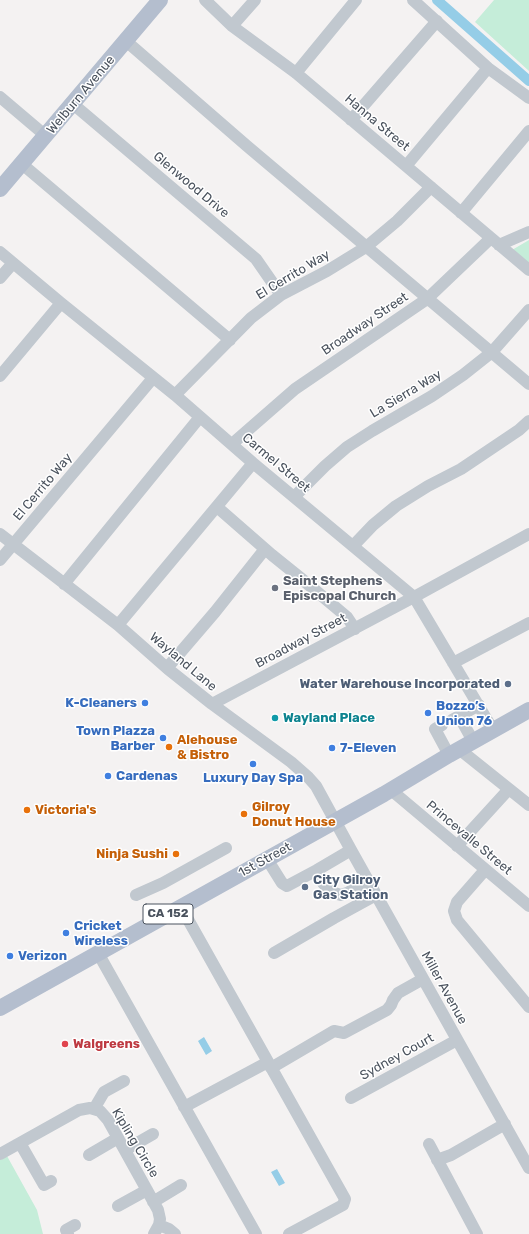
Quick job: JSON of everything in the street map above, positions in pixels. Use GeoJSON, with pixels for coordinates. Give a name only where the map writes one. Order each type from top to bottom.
{"type":"FeatureCollection","features":[{"type":"Feature","properties":{"kind":"main road","name":"Welburn Avenue"},"geometry":{"type":"LineString","coordinates":[[0,189],[160,0]]}},
{"type":"Feature","properties":{"kind":"main road","name":"1st Street"},"geometry":{"type":"LineString","coordinates":[[0,1008],[335,821],[529,710]]}},
{"type":"Feature","properties":{"kind":"street","name":"Hanna Street"},"geometry":{"type":"LineString","coordinates":[[205,0],[232,26],[296,73],[529,270]]}},
{"type":"Feature","properties":{"kind":"street"},"geometry":{"type":"LineString","coordinates":[[232,26],[255,0]]}},
{"type":"Feature","properties":{"kind":"street"},"geometry":{"type":"LineString","coordinates":[[296,73],[356,0]]}},
{"type":"Feature","properties":{"kind":"street"},"geometry":{"type":"LineString","coordinates":[[413,0],[488,68],[529,98]]}},
{"type":"Feature","properties":{"kind":"street"},"geometry":{"type":"LineString","coordinates":[[352,120],[437,22]]}},
{"type":"Feature","properties":{"kind":"street"},"geometry":{"type":"LineString","coordinates":[[126,41],[247,146],[529,384]]}},
{"type":"Feature","properties":{"kind":"street"},"geometry":{"type":"LineString","coordinates":[[406,166],[488,68]]}},
{"type":"Feature","properties":{"kind":"street"},"geometry":{"type":"LineString","coordinates":[[0,97],[46,136]]}},
{"type":"Feature","properties":{"kind":"street","name":"Glenwood Drive"},"geometry":{"type":"LineString","coordinates":[[73,104],[256,259],[282,296]]}},
{"type":"Feature","properties":{"kind":"street"},"geometry":{"type":"LineString","coordinates":[[461,213],[529,131]]}},
{"type":"Feature","properties":{"kind":"street"},"geometry":{"type":"LineString","coordinates":[[22,164],[230,340]]}},
{"type":"Feature","properties":{"kind":"street","name":"El Cerrito Way"},"geometry":{"type":"LineString","coordinates":[[175,395],[251,318],[282,296],[366,247],[397,222],[431,187]]}},
{"type":"Feature","properties":{"kind":"street"},"geometry":{"type":"LineString","coordinates":[[495,241],[529,232]]}},
{"type":"Feature","properties":{"kind":"street","name":"Broadway Street"},"geometry":{"type":"LineString","coordinates":[[232,444],[295,389],[427,299],[495,241]]}},
{"type":"Feature","properties":{"kind":"street","name":"Carmel Street"},"geometry":{"type":"LineString","coordinates":[[0,252],[175,395],[253,463],[414,597],[493,730]]}},
{"type":"Feature","properties":{"kind":"street"},"geometry":{"type":"LineString","coordinates":[[0,278],[13,263]]}},
{"type":"Feature","properties":{"kind":"street"},"geometry":{"type":"LineString","coordinates":[[0,376],[61,303]]}},
{"type":"Feature","properties":{"kind":"street","name":"La Sierra Way"},"geometry":{"type":"LineString","coordinates":[[294,497],[325,466],[347,447],[432,396],[463,375],[492,352],[529,310]]}},
{"type":"Feature","properties":{"kind":"street","name":"El Cerrito Way"},"geometry":{"type":"LineString","coordinates":[[0,560],[153,378]]}},
{"type":"Feature","properties":{"kind":"street"},"geometry":{"type":"LineString","coordinates":[[64,584],[200,417]]}},
{"type":"Feature","properties":{"kind":"street"},"geometry":{"type":"LineString","coordinates":[[353,546],[373,525],[396,506],[428,486],[460,469],[519,430],[529,421]]}},
{"type":"Feature","properties":{"kind":"street"},"geometry":{"type":"LineString","coordinates":[[118,625],[253,463]]}},
{"type":"Feature","properties":{"kind":"street"},"geometry":{"type":"LineString","coordinates":[[216,507],[347,617],[354,629]]}},
{"type":"Feature","properties":{"kind":"street","name":"Wayland Lane"},"geometry":{"type":"LineString","coordinates":[[0,534],[118,625],[167,668],[212,704],[308,777],[316,786],[335,821]]}},
{"type":"Feature","properties":{"kind":"street","name":"Broadway Street"},"geometry":{"type":"LineString","coordinates":[[212,704],[529,534]]}},
{"type":"Feature","properties":{"kind":"street"},"geometry":{"type":"LineString","coordinates":[[167,668],[215,612],[265,549]]}},
{"type":"Feature","properties":{"kind":"street"},"geometry":{"type":"LineString","coordinates":[[453,663],[529,623]]}},
{"type":"Feature","properties":{"kind":"street"},"geometry":{"type":"LineString","coordinates":[[479,705],[435,729],[454,752],[509,788],[529,805]]}},
{"type":"Feature","properties":{"kind":"street"},"geometry":{"type":"LineString","coordinates":[[451,720],[473,741]]}},
{"type":"Feature","properties":{"kind":"street"},"geometry":{"type":"LineString","coordinates":[[457,846],[509,788]]}},
{"type":"Feature","properties":{"kind":"street","name":"Princevalle Street"},"geometry":{"type":"LineString","coordinates":[[390,790],[529,906]]}},
{"type":"Feature","properties":{"kind":"street","name":"Miller Avenue"},"geometry":{"type":"LineString","coordinates":[[335,821],[529,1168]]}},
{"type":"Feature","properties":{"kind":"street"},"geometry":{"type":"LineString","coordinates":[[136,895],[163,883],[226,848]]}},
{"type":"Feature","properties":{"kind":"street"},"geometry":{"type":"LineString","coordinates":[[267,859],[282,883],[287,886],[351,850]]}},
{"type":"Feature","properties":{"kind":"street"},"geometry":{"type":"LineString","coordinates":[[317,870],[323,882],[331,892],[341,895],[368,881]]}},
{"type":"Feature","properties":{"kind":"street"},"geometry":{"type":"LineString","coordinates":[[485,870],[458,902],[454,911],[457,920],[529,1007]]}},
{"type":"Feature","properties":{"kind":"street"},"geometry":{"type":"LineString","coordinates":[[274,953],[376,895]]}},
{"type":"Feature","properties":{"kind":"street"},"geometry":{"type":"LineString","coordinates":[[180,907],[346,1199],[343,1205],[308,1230],[289,1234]]}},
{"type":"Feature","properties":{"kind":"street"},"geometry":{"type":"LineString","coordinates":[[98,953],[256,1234]]}},
{"type":"Feature","properties":{"kind":"street"},"geometry":{"type":"LineString","coordinates":[[184,1107],[270,1065],[334,1031],[344,1033],[387,1010],[398,993],[424,979]]}},
{"type":"Feature","properties":{"kind":"street","name":"Sydney Court"},"geometry":{"type":"LineString","coordinates":[[351,1098],[457,1040]]}},
{"type":"Feature","properties":{"kind":"street"},"geometry":{"type":"LineString","coordinates":[[94,1109],[104,1092],[124,1082]]}},
{"type":"Feature","properties":{"kind":"street","name":"Kipling Circle"},"geometry":{"type":"LineString","coordinates":[[0,1154],[78,1110],[85,1108],[100,1111],[106,1117],[160,1215],[157,1229]]}},
{"type":"Feature","properties":{"kind":"street"},"geometry":{"type":"LineString","coordinates":[[437,1160],[451,1155],[504,1124]]}},
{"type":"Feature","properties":{"kind":"street"},"geometry":{"type":"LineString","coordinates":[[124,1150],[153,1134]]}},
{"type":"Feature","properties":{"kind":"street"},"geometry":{"type":"LineString","coordinates":[[89,1155],[118,1138]]}},
{"type":"Feature","properties":{"kind":"street"},"geometry":{"type":"LineString","coordinates":[[20,1143],[44,1184],[50,1181]]}},
{"type":"Feature","properties":{"kind":"street"},"geometry":{"type":"LineString","coordinates":[[429,1144],[477,1234]]}},
{"type":"Feature","properties":{"kind":"street"},"geometry":{"type":"LineString","coordinates":[[153,1202],[181,1185]]}},
{"type":"Feature","properties":{"kind":"street"},"geometry":{"type":"LineString","coordinates":[[118,1206],[147,1190]]}},
{"type":"Feature","properties":{"kind":"street"},"geometry":{"type":"LineString","coordinates":[[157,1229],[169,1229],[175,1234]]}},
{"type":"Feature","properties":{"kind":"green space"},"geometry":{"type":"Polygon","coordinates":[[[494,0],[529,0],[529,71],[475,22],[494,0]]]}},
{"type":"Feature","properties":{"kind":"green space"},"geometry":{"type":"Polygon","coordinates":[[[529,240],[529,265],[512,250],[529,240]]]}},
{"type":"Feature","properties":{"kind":"green space"},"geometry":{"type":"Polygon","coordinates":[[[7,1156],[37,1210],[43,1234],[0,1234],[0,1160],[7,1156]]]}},
{"type":"Feature","properties":{"kind":"water"},"geometry":{"type":"Polygon","coordinates":[[[204,1037],[212,1051],[206,1055],[198,1041],[204,1037]]]}},
{"type":"Feature","properties":{"kind":"water"},"geometry":{"type":"Polygon","coordinates":[[[277,1169],[285,1183],[279,1186],[271,1172],[277,1169]]]}},
{"type":"Feature","properties":{"kind":"waterway"},"geometry":{"type":"LineString","coordinates":[[437,0],[529,81]]}},
{"type":"Feature","properties":{"kind":"place","name":"Saint Stephens Episcopal Church"},"geometry":{"type":"Point","coordinates":[275,588]}},
{"type":"Feature","properties":{"kind":"place","name":"Water Warehouse Incorporated"},"geometry":{"type":"Point","coordinates":[508,684]}},
{"type":"Feature","properties":{"kind":"place","name":"K-Cleaners"},"geometry":{"type":"Point","coordinates":[145,703]}},
{"type":"Feature","properties":{"kind":"place","name":"Bozzo’s Union 76"},"geometry":{"type":"Point","coordinates":[428,713]}},
{"type":"Feature","properties":{"kind":"place","name":"Wayland Place"},"geometry":{"type":"Point","coordinates":[275,718]}},
{"type":"Feature","properties":{"kind":"place","name":"Town Plazza Barber"},"geometry":{"type":"Point","coordinates":[163,738]}},
{"type":"Feature","properties":{"kind":"place","name":"Alehouse & Bistro"},"geometry":{"type":"Point","coordinates":[169,747]}},
{"type":"Feature","properties":{"kind":"place","name":"7-Eleven"},"geometry":{"type":"Point","coordinates":[332,748]}},
{"type":"Feature","properties":{"kind":"place","name":"Luxury Day Spa"},"geometry":{"type":"Point","coordinates":[253,764]}},
{"type":"Feature","properties":{"kind":"place","name":"Cardenas"},"geometry":{"type":"Point","coordinates":[108,776]}},
{"type":"Feature","properties":{"kind":"place","name":"Victoria's"},"geometry":{"type":"Point","coordinates":[27,810]}},
{"type":"Feature","properties":{"kind":"place","name":"Gilroy Donut House"},"geometry":{"type":"Point","coordinates":[244,814]}},
{"type":"Feature","properties":{"kind":"place","name":"Ninja Sushi"},"geometry":{"type":"Point","coordinates":[176,854]}},
{"type":"Feature","properties":{"kind":"place","name":"City Gilroy Gas Station"},"geometry":{"type":"Point","coordinates":[305,887]}},
{"type":"Feature","properties":{"kind":"place","name":"Cricket Wireless"},"geometry":{"type":"Point","coordinates":[66,933]}},
{"type":"Feature","properties":{"kind":"place","name":"Verizon"},"geometry":{"type":"Point","coordinates":[10,956]}},
{"type":"Feature","properties":{"kind":"place","name":"Walgreens"},"geometry":{"type":"Point","coordinates":[65,1044]}}]}
